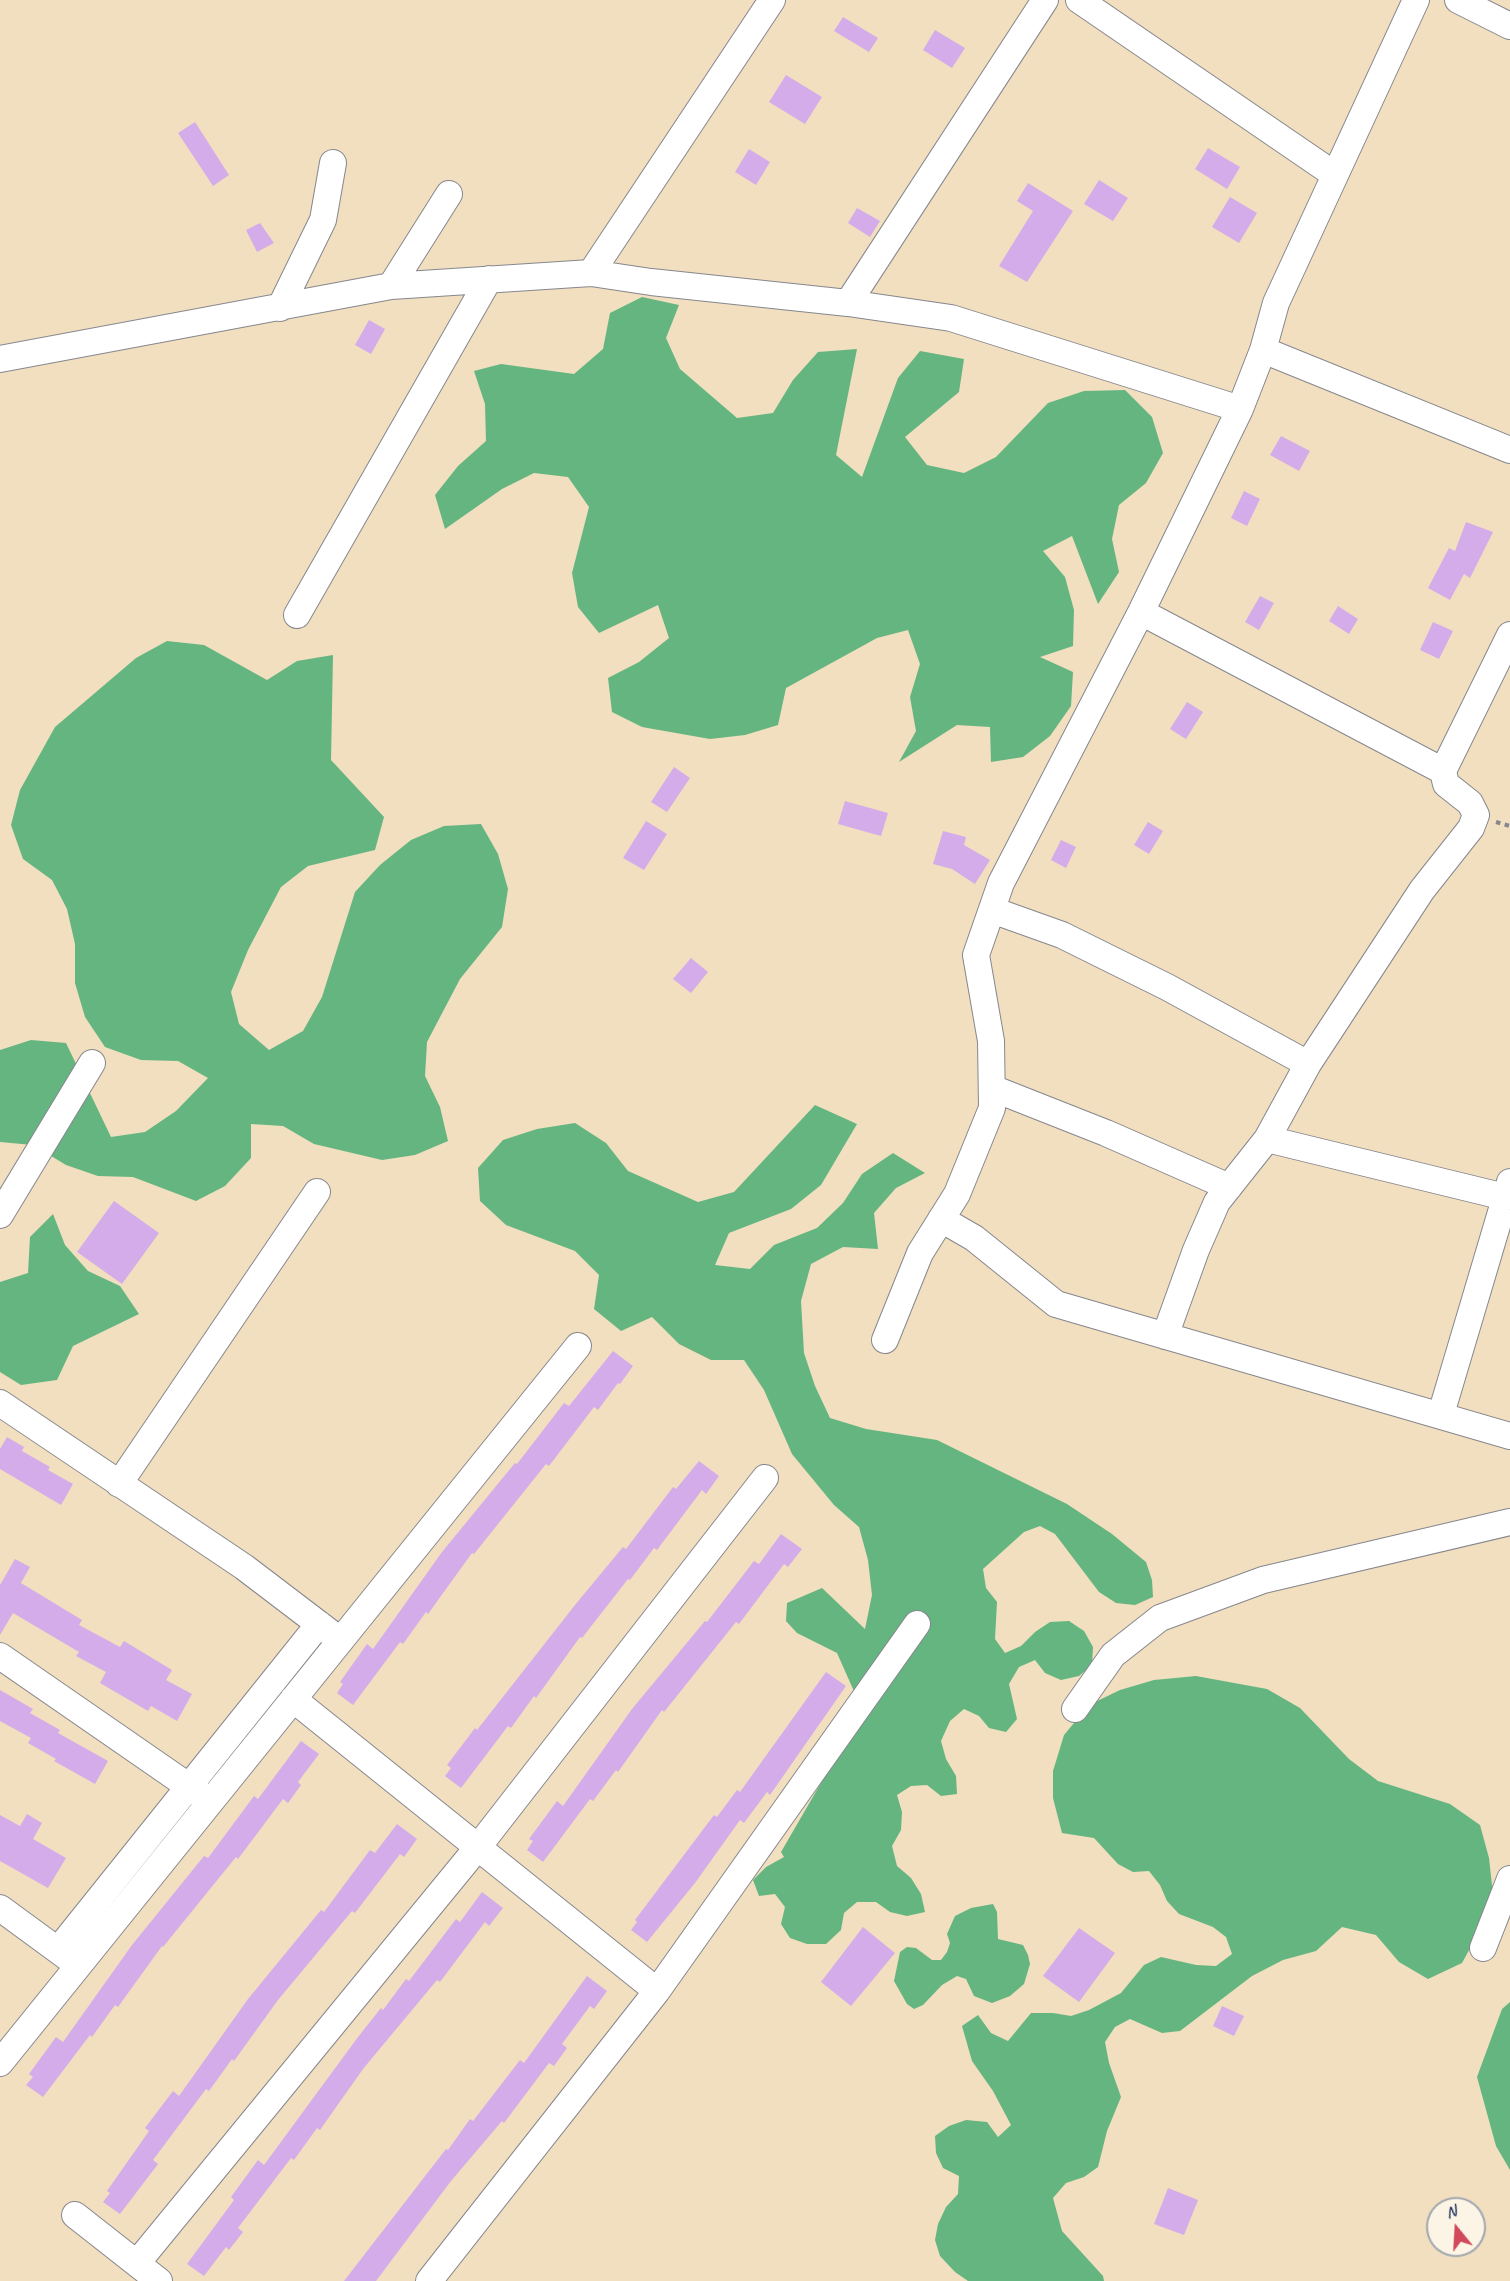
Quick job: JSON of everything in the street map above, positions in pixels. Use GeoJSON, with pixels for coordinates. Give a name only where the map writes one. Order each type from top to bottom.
{"type":"FeatureCollection","features":[{"type":"Feature","properties":{"kind":"street"},"geometry":{"type":"LineString","coordinates":[[591,273],[772,0]]}},
{"type":"Feature","properties":{"kind":"street"},"geometry":{"type":"LineString","coordinates":[[848,303],[1045,0]]}},
{"type":"Feature","properties":{"kind":"street"},"geometry":{"type":"LineString","coordinates":[[1079,0],[1335,175]]}},
{"type":"Feature","properties":{"kind":"street"},"geometry":{"type":"LineString","coordinates":[[885,1340],[920,1253],[957,1194],[992,1108],[991,1041],[976,955],[1001,884],[1141,612],[1240,409],[1263,350],[1276,303],[1416,0]]}},
{"type":"Feature","properties":{"kind":"street"},"geometry":{"type":"LineString","coordinates":[[1458,0],[1510,26]]}},
{"type":"Feature","properties":{"kind":"street"},"geometry":{"type":"LineString","coordinates":[[280,308],[323,220],[333,164]]}},
{"type":"Feature","properties":{"kind":"street"},"geometry":{"type":"LineString","coordinates":[[391,286],[449,194]]}},
{"type":"Feature","properties":{"kind":"street"},"geometry":{"type":"LineString","coordinates":[[0,359],[391,286],[591,273],[651,282],[848,303],[951,318],[1240,409]]}},
{"type":"Feature","properties":{"kind":"street"},"geometry":{"type":"LineString","coordinates":[[297,615],[489,279]]}},
{"type":"Feature","properties":{"kind":"street"},"geometry":{"type":"LineString","coordinates":[[1263,350],[1510,450]]}},
{"type":"Feature","properties":{"kind":"street"},"geometry":{"type":"LineString","coordinates":[[1141,612],[1443,771]]}},
{"type":"Feature","properties":{"kind":"street"},"geometry":{"type":"LineString","coordinates":[[1165,1336],[1196,1250],[1217,1202],[1267,1138],[1284,1104],[1308,1065],[1422,890],[1471,828],[1476,815],[1470,803],[1446,784],[1443,771],[1510,635]]}},
{"type":"Feature","properties":{"kind":"street"},"geometry":{"type":"LineString","coordinates":[[992,910],[1062,935],[1167,987],[1308,1065]]}},
{"type":"Feature","properties":{"kind":"street"},"geometry":{"type":"LineString","coordinates":[[0,1215],[92,1063]]}},
{"type":"Feature","properties":{"kind":"street"},"geometry":{"type":"LineString","coordinates":[[992,1088],[1106,1133],[1229,1187]]}},
{"type":"Feature","properties":{"kind":"street"},"geometry":{"type":"LineString","coordinates":[[1267,1138],[1508,1190],[1442,1414]]}},
{"type":"Feature","properties":{"kind":"street"},"geometry":{"type":"LineString","coordinates":[[119,1484],[317,1192]]}},
{"type":"Feature","properties":{"kind":"street"},"geometry":{"type":"LineString","coordinates":[[941,1219],[983,1245],[1056,1304],[1442,1414],[1510,1436]]}},
{"type":"Feature","properties":{"kind":"street"},"geometry":{"type":"LineString","coordinates":[[58,1950],[200,1795],[293,1699],[578,1346]]}},
{"type":"Feature","properties":{"kind":"street"},"geometry":{"type":"LineString","coordinates":[[0,1403],[244,1567],[340,1641]]}},
{"type":"Feature","properties":{"kind":"street"},"geometry":{"type":"LineString","coordinates":[[136,2263],[478,1847],[765,1478]]}},
{"type":"Feature","properties":{"kind":"street"},"geometry":{"type":"LineString","coordinates":[[1075,1709],[1113,1655],[1160,1618],[1263,1580],[1510,1522]]}},
{"type":"Feature","properties":{"kind":"street"},"geometry":{"type":"LineString","coordinates":[[0,2063],[79,1965],[318,1624]]}},
{"type":"Feature","properties":{"kind":"street"},"geometry":{"type":"LineString","coordinates":[[429,2281],[657,1991],[917,1624]]}},
{"type":"Feature","properties":{"kind":"street"},"geometry":{"type":"LineString","coordinates":[[0,1656],[200,1795]]}},
{"type":"Feature","properties":{"kind":"street"},"geometry":{"type":"LineString","coordinates":[[293,1699],[657,1991]]}},
{"type":"Feature","properties":{"kind":"street"},"geometry":{"type":"LineString","coordinates":[[1483,1948],[1510,1879]]}},
{"type":"Feature","properties":{"kind":"street"},"geometry":{"type":"LineString","coordinates":[[0,1908],[79,1965]]}},
{"type":"Feature","properties":{"kind":"street"},"geometry":{"type":"LineString","coordinates":[[75,2214],[159,2281]]}},
{"type":"Feature","properties":{"kind":"green space"},"geometry":{"type":"Polygon","coordinates":[[[642,297],[679,305],[666,338],[680,369],[737,418],[773,413],[793,380],[818,352],[857,349],[836,455],[862,477],[898,378],[920,351],[964,359],[959,392],[905,437],[927,465],[964,473],[996,457],[1048,403],[1084,391],[1125,390],[1152,417],[1163,453],[1146,483],[1119,505],[1112,539],[1119,572],[1098,604],[1072,536],[1043,551],[1065,577],[1074,610],[1073,646],[1040,657],[1073,672],[1071,706],[1050,736],[1023,757],[991,762],[990,727],[957,725],[899,762],[916,731],[910,697],[920,664],[908,630],[877,638],[786,688],[778,725],[745,735],[710,739],[642,727],[612,712],[608,678],[639,662],[669,638],[658,605],[599,633],[578,607],[572,573],[589,507],[568,477],[534,473],[502,489],[445,529],[435,495],[458,466],[486,441],[485,404],[474,371],[501,364],[574,374],[603,349],[610,313],[642,297]]]}},
{"type":"Feature","properties":{"kind":"green space"},"geometry":{"type":"Polygon","coordinates":[[[167,641],[204,645],[267,680],[297,661],[333,655],[331,760],[384,817],[375,850],[308,866],[281,887],[248,950],[231,992],[239,1024],[269,1050],[303,1031],[322,997],[355,892],[380,865],[411,840],[444,826],[481,824],[498,854],[508,889],[502,927],[460,979],[427,1042],[425,1076],[440,1107],[448,1141],[415,1155],[382,1160],[314,1144],[283,1126],[251,1124],[251,1158],[225,1186],[196,1201],[133,1177],[98,1176],[66,1165],[33,1145],[0,1142],[0,1050],[31,1040],[66,1043],[111,1137],[145,1132],[176,1111],[208,1078],[178,1061],[141,1060],[105,1047],[85,1017],[75,983],[75,944],[67,909],[52,880],[23,859],[11,825],[20,790],[55,727],[136,658],[167,641]]]}},
{"type":"Feature","properties":{"kind":"green space"},"geometry":{"type":"Polygon","coordinates":[[[815,1105],[857,1124],[821,1185],[791,1209],[729,1233],[715,1265],[750,1269],[774,1245],[817,1228],[843,1203],[862,1174],[893,1153],[925,1173],[896,1188],[874,1213],[878,1249],[843,1247],[811,1264],[801,1301],[804,1353],[815,1386],[830,1418],[866,1429],[937,1440],[1067,1504],[1112,1534],[1146,1562],[1152,1580],[1153,1597],[1135,1605],[1116,1603],[1099,1592],[1055,1534],[1040,1526],[1024,1532],[983,1569],[986,1588],[997,1602],[995,1639],[1005,1653],[1021,1646],[1035,1632],[1050,1622],[1069,1621],[1084,1631],[1093,1647],[1092,1665],[1079,1676],[1061,1680],[1045,1673],[1035,1660],[1019,1667],[1009,1684],[1017,1719],[1006,1732],[989,1728],[979,1716],[964,1709],[950,1721],[941,1741],[946,1759],[956,1776],[957,1794],[941,1796],[927,1785],[911,1786],[897,1795],[902,1812],[901,1830],[892,1846],[897,1866],[911,1878],[921,1894],[925,1912],[907,1916],[890,1912],[876,1902],[857,1902],[844,1913],[841,1930],[826,1944],[807,1944],[790,1938],[781,1924],[785,1907],[775,1894],[759,1896],[753,1880],[766,1867],[784,1857],[781,1852],[861,1714],[857,1698],[837,1653],[797,1633],[786,1621],[787,1603],[822,1588],[865,1629],[872,1595],[868,1560],[859,1527],[834,1505],[792,1454],[764,1390],[744,1360],[711,1360],[679,1344],[652,1317],[621,1331],[594,1309],[599,1275],[575,1251],[506,1225],[480,1201],[478,1168],[503,1140],[537,1129],[575,1123],[606,1143],[628,1171],[698,1202],[734,1192],[815,1105]]]}},
{"type":"Feature","properties":{"kind":"green space"},"geometry":{"type":"Polygon","coordinates":[[[53,1214],[65,1245],[88,1271],[120,1286],[139,1314],[73,1346],[57,1380],[21,1385],[0,1372],[0,1282],[28,1273],[30,1237],[53,1214]]]}},
{"type":"Feature","properties":{"kind":"green space"},"geometry":{"type":"Polygon","coordinates":[[[1196,1676],[1267,1689],[1300,1708],[1349,1759],[1378,1781],[1450,1804],[1480,1825],[1489,1858],[1493,1894],[1480,1930],[1462,1963],[1428,1979],[1399,1962],[1376,1935],[1342,1927],[1316,1951],[1283,1960],[1252,1976],[1180,2031],[1162,2033],[1130,2019],[1115,2027],[1105,2042],[1109,2063],[1121,2097],[1107,2131],[1098,2167],[1084,2177],[1066,2183],[1053,2198],[1062,2231],[1103,2276],[1104,2281],[968,2281],[955,2272],[940,2256],[935,2240],[938,2224],[946,2207],[958,2194],[959,2176],[943,2168],[936,2153],[935,2136],[949,2126],[966,2120],[987,2122],[998,2137],[1011,2125],[993,2091],[972,2061],[962,2026],[978,2015],[991,2033],[1008,2041],[1031,2013],[1071,2016],[1089,2010],[1121,1993],[1144,1965],[1161,1957],[1196,1965],[1216,1966],[1232,1954],[1226,1937],[1213,1927],[1179,1914],[1167,1901],[1160,1885],[1149,1871],[1133,1872],[1118,1864],[1094,1838],[1062,1833],[1053,1798],[1053,1771],[1064,1735],[1089,1705],[1120,1690],[1154,1680],[1196,1676]]]}},
{"type":"Feature","properties":{"kind":"green space"},"geometry":{"type":"Polygon","coordinates":[[[993,1904],[997,1912],[998,1939],[1023,1945],[1028,1955],[1030,1964],[1024,1984],[1010,1996],[992,2003],[974,1996],[966,1979],[957,1976],[942,1985],[923,2005],[914,2009],[907,2004],[894,1981],[900,1952],[907,1947],[916,1948],[932,1960],[941,1960],[950,1943],[947,1934],[955,1916],[971,1908],[993,1904]]]}},
{"type":"Feature","properties":{"kind":"green space"},"geometry":{"type":"Polygon","coordinates":[[[1510,2002],[1510,2170],[1496,2146],[1477,2077],[1502,2009],[1510,2002]]]}},
{"type":"Feature","properties":{"kind":"building"},"geometry":{"type":"Polygon","coordinates":[[[843,17],[878,38],[869,52],[834,31],[843,17]]]}},
{"type":"Feature","properties":{"kind":"building"},"geometry":{"type":"Polygon","coordinates":[[[935,30],[965,48],[952,68],[923,50],[935,30]]]}},
{"type":"Feature","properties":{"kind":"building"},"geometry":{"type":"Polygon","coordinates":[[[786,75],[822,97],[805,124],[769,102],[786,75]]]}},
{"type":"Feature","properties":{"kind":"building"},"geometry":{"type":"Polygon","coordinates":[[[195,122],[229,175],[213,186],[178,133],[195,122]]]}},
{"type":"Feature","properties":{"kind":"building"},"geometry":{"type":"Polygon","coordinates":[[[1208,148],[1240,167],[1227,189],[1195,169],[1208,148]]]}},
{"type":"Feature","properties":{"kind":"building"},"geometry":{"type":"Polygon","coordinates":[[[749,149],[770,162],[756,185],[735,172],[749,149]]]}},
{"type":"Feature","properties":{"kind":"building"},"geometry":{"type":"Polygon","coordinates":[[[1099,180],[1128,198],[1113,221],[1084,204],[1099,180]]]}},
{"type":"Feature","properties":{"kind":"building"},"geometry":{"type":"Polygon","coordinates":[[[1028,183],[1073,211],[1027,282],[999,266],[1033,211],[1017,201],[1028,183]]]}},
{"type":"Feature","properties":{"kind":"building"},"geometry":{"type":"Polygon","coordinates":[[[1230,197],[1257,213],[1239,243],[1212,227],[1230,197]]]}},
{"type":"Feature","properties":{"kind":"building"},"geometry":{"type":"Polygon","coordinates":[[[857,208],[880,221],[870,237],[848,223],[857,208]]]}},
{"type":"Feature","properties":{"kind":"building"},"geometry":{"type":"Polygon","coordinates":[[[260,223],[274,243],[257,252],[246,230],[260,223]]]}},
{"type":"Feature","properties":{"kind":"building"},"geometry":{"type":"Polygon","coordinates":[[[369,320],[385,329],[371,354],[355,345],[369,320]]]}},
{"type":"Feature","properties":{"kind":"building"},"geometry":{"type":"Polygon","coordinates":[[[1281,436],[1310,451],[1299,471],[1270,455],[1281,436]]]}},
{"type":"Feature","properties":{"kind":"building"},"geometry":{"type":"Polygon","coordinates":[[[1244,491],[1260,499],[1247,526],[1231,518],[1244,491]]]}},
{"type":"Feature","properties":{"kind":"building"},"geometry":{"type":"Polygon","coordinates":[[[1466,522],[1493,532],[1470,578],[1464,574],[1450,600],[1428,588],[1449,548],[1455,551],[1466,522]]]}},
{"type":"Feature","properties":{"kind":"building"},"geometry":{"type":"Polygon","coordinates":[[[1260,596],[1274,603],[1259,630],[1245,622],[1260,596]]]}},
{"type":"Feature","properties":{"kind":"building"},"geometry":{"type":"Polygon","coordinates":[[[1338,606],[1358,619],[1349,634],[1329,621],[1338,606]]]}},
{"type":"Feature","properties":{"kind":"building"},"geometry":{"type":"Polygon","coordinates":[[[1433,622],[1453,631],[1439,659],[1420,650],[1433,622]]]}},
{"type":"Feature","properties":{"kind":"building"},"geometry":{"type":"Polygon","coordinates":[[[1187,702],[1203,712],[1186,739],[1170,729],[1187,702]]]}},
{"type":"Feature","properties":{"kind":"building"},"geometry":{"type":"Polygon","coordinates":[[[674,767],[690,778],[667,812],[651,802],[674,767]]]}},
{"type":"Feature","properties":{"kind":"building"},"geometry":{"type":"Polygon","coordinates":[[[845,801],[888,813],[881,836],[838,824],[845,801]]]}},
{"type":"Feature","properties":{"kind":"building"},"geometry":{"type":"Polygon","coordinates":[[[646,821],[667,834],[644,870],[623,858],[646,821]]]}},
{"type":"Feature","properties":{"kind":"building"},"geometry":{"type":"Polygon","coordinates":[[[1148,822],[1163,831],[1149,854],[1134,845],[1148,822]]]}},
{"type":"Feature","properties":{"kind":"building"},"geometry":{"type":"Polygon","coordinates":[[[943,831],[966,837],[964,845],[990,860],[975,884],[952,869],[933,864],[943,831]]]}},
{"type":"Feature","properties":{"kind":"building"},"geometry":{"type":"Polygon","coordinates":[[[1061,840],[1076,847],[1066,868],[1051,860],[1061,840]]]}},
{"type":"Feature","properties":{"kind":"building"},"geometry":{"type":"Polygon","coordinates":[[[691,958],[708,972],[691,993],[673,979],[691,958]]]}},
{"type":"Feature","properties":{"kind":"building"},"geometry":{"type":"Polygon","coordinates":[[[114,1201],[159,1233],[122,1284],[77,1252],[114,1201]]]}},
{"type":"Feature","properties":{"kind":"building"},"geometry":{"type":"Polygon","coordinates":[[[613,1351],[633,1366],[620,1384],[618,1383],[598,1410],[594,1407],[549,1466],[546,1464],[474,1554],[472,1553],[428,1614],[426,1612],[403,1644],[400,1642],[353,1705],[337,1693],[343,1684],[340,1682],[367,1644],[373,1649],[442,1552],[515,1463],[517,1464],[564,1403],[569,1406],[613,1351]]]}},
{"type":"Feature","properties":{"kind":"building"},"geometry":{"type":"Polygon","coordinates":[[[7,1437],[24,1447],[22,1451],[50,1467],[48,1470],[73,1484],[61,1505],[0,1469],[0,1449],[7,1437]]]}},
{"type":"Feature","properties":{"kind":"building"},"geometry":{"type":"Polygon","coordinates":[[[699,1461],[719,1476],[706,1494],[702,1490],[657,1550],[654,1548],[582,1638],[580,1637],[536,1698],[534,1696],[511,1728],[508,1726],[461,1788],[445,1776],[451,1768],[447,1765],[475,1728],[477,1730],[623,1547],[626,1549],[673,1487],[676,1489],[699,1461]]]}},
{"type":"Feature","properties":{"kind":"building"},"geometry":{"type":"Polygon","coordinates":[[[781,1534],[802,1549],[788,1567],[784,1564],[739,1624],[736,1622],[664,1712],[662,1710],[618,1772],[616,1770],[593,1801],[590,1799],[543,1862],[527,1850],[533,1841],[529,1839],[557,1801],[563,1806],[632,1709],[705,1621],[707,1622],[754,1561],[759,1564],[781,1534]]]}},
{"type":"Feature","properties":{"kind":"building"},"geometry":{"type":"Polygon","coordinates":[[[15,1559],[30,1567],[21,1583],[82,1620],[79,1625],[120,1647],[124,1641],[172,1670],[166,1680],[192,1694],[177,1721],[151,1706],[148,1711],[100,1683],[106,1672],[76,1656],[79,1652],[13,1613],[0,1635],[0,1585],[15,1559]]]}},
{"type":"Feature","properties":{"kind":"building"},"geometry":{"type":"Polygon","coordinates":[[[826,1672],[846,1686],[770,1795],[767,1792],[744,1823],[740,1820],[695,1883],[647,1942],[631,1930],[637,1922],[635,1920],[714,1815],[717,1817],[737,1790],[740,1792],[826,1672]]]}},
{"type":"Feature","properties":{"kind":"building"},"geometry":{"type":"Polygon","coordinates":[[[0,1690],[33,1709],[30,1713],[60,1730],[58,1733],[108,1761],[95,1784],[54,1761],[56,1759],[28,1743],[31,1738],[0,1721],[0,1690]]]}},
{"type":"Feature","properties":{"kind":"building"},"geometry":{"type":"Polygon","coordinates":[[[301,1741],[319,1754],[298,1782],[301,1785],[288,1803],[283,1799],[238,1859],[236,1857],[162,1946],[118,2007],[115,2005],[92,2037],[90,2035],[43,2097],[26,2085],[33,2077],[29,2074],[56,2037],[63,2042],[132,1945],[204,1856],[208,1858],[254,1796],[258,1799],[301,1741]]]}},
{"type":"Feature","properties":{"kind":"building"},"geometry":{"type":"Polygon","coordinates":[[[27,1814],[42,1823],[33,1839],[66,1858],[48,1888],[0,1861],[0,1815],[20,1826],[27,1814]]]}},
{"type":"Feature","properties":{"kind":"building"},"geometry":{"type":"Polygon","coordinates":[[[397,1824],[417,1839],[404,1857],[400,1854],[355,1913],[352,1911],[278,2000],[234,2061],[232,2059],[209,2091],[206,2089],[153,2160],[158,2164],[120,2214],[103,2202],[110,2193],[107,2191],[149,2131],[145,2128],[173,2091],[179,2096],[248,1999],[321,1910],[324,1912],[370,1850],[375,1853],[397,1824]]]}},
{"type":"Feature","properties":{"kind":"building"},"geometry":{"type":"Polygon","coordinates":[[[482,1892],[503,1908],[489,1926],[485,1922],[440,1982],[437,1980],[363,2069],[320,2130],[317,2128],[294,2160],[291,2158],[238,2228],[243,2232],[229,2250],[226,2247],[204,2276],[187,2264],[234,2200],[231,2197],[258,2160],[264,2165],[381,2008],[383,2010],[406,1979],[409,1981],[456,1919],[460,1922],[482,1892]]]}},
{"type":"Feature","properties":{"kind":"building"},"geometry":{"type":"Polygon","coordinates":[[[863,1927],[895,1953],[851,2006],[821,1982],[863,1927]]]}},
{"type":"Feature","properties":{"kind":"building"},"geometry":{"type":"Polygon","coordinates":[[[1079,1928],[1115,1953],[1079,2002],[1043,1976],[1079,1928]]]}},
{"type":"Feature","properties":{"kind":"building"},"geometry":{"type":"Polygon","coordinates":[[[587,1976],[607,1991],[594,2009],[590,2006],[562,2044],[567,2048],[554,2066],[549,2063],[504,2123],[502,2121],[451,2181],[376,2281],[344,2281],[470,2119],[473,2121],[520,2060],[524,2063],[587,1976]]]}},
{"type":"Feature","properties":{"kind":"building"},"geometry":{"type":"Polygon","coordinates":[[[1222,2006],[1244,2016],[1234,2036],[1213,2026],[1222,2006]]]}},
{"type":"Feature","properties":{"kind":"building"},"geometry":{"type":"Polygon","coordinates":[[[1168,2188],[1198,2200],[1184,2235],[1154,2224],[1168,2188]]]}}]}
